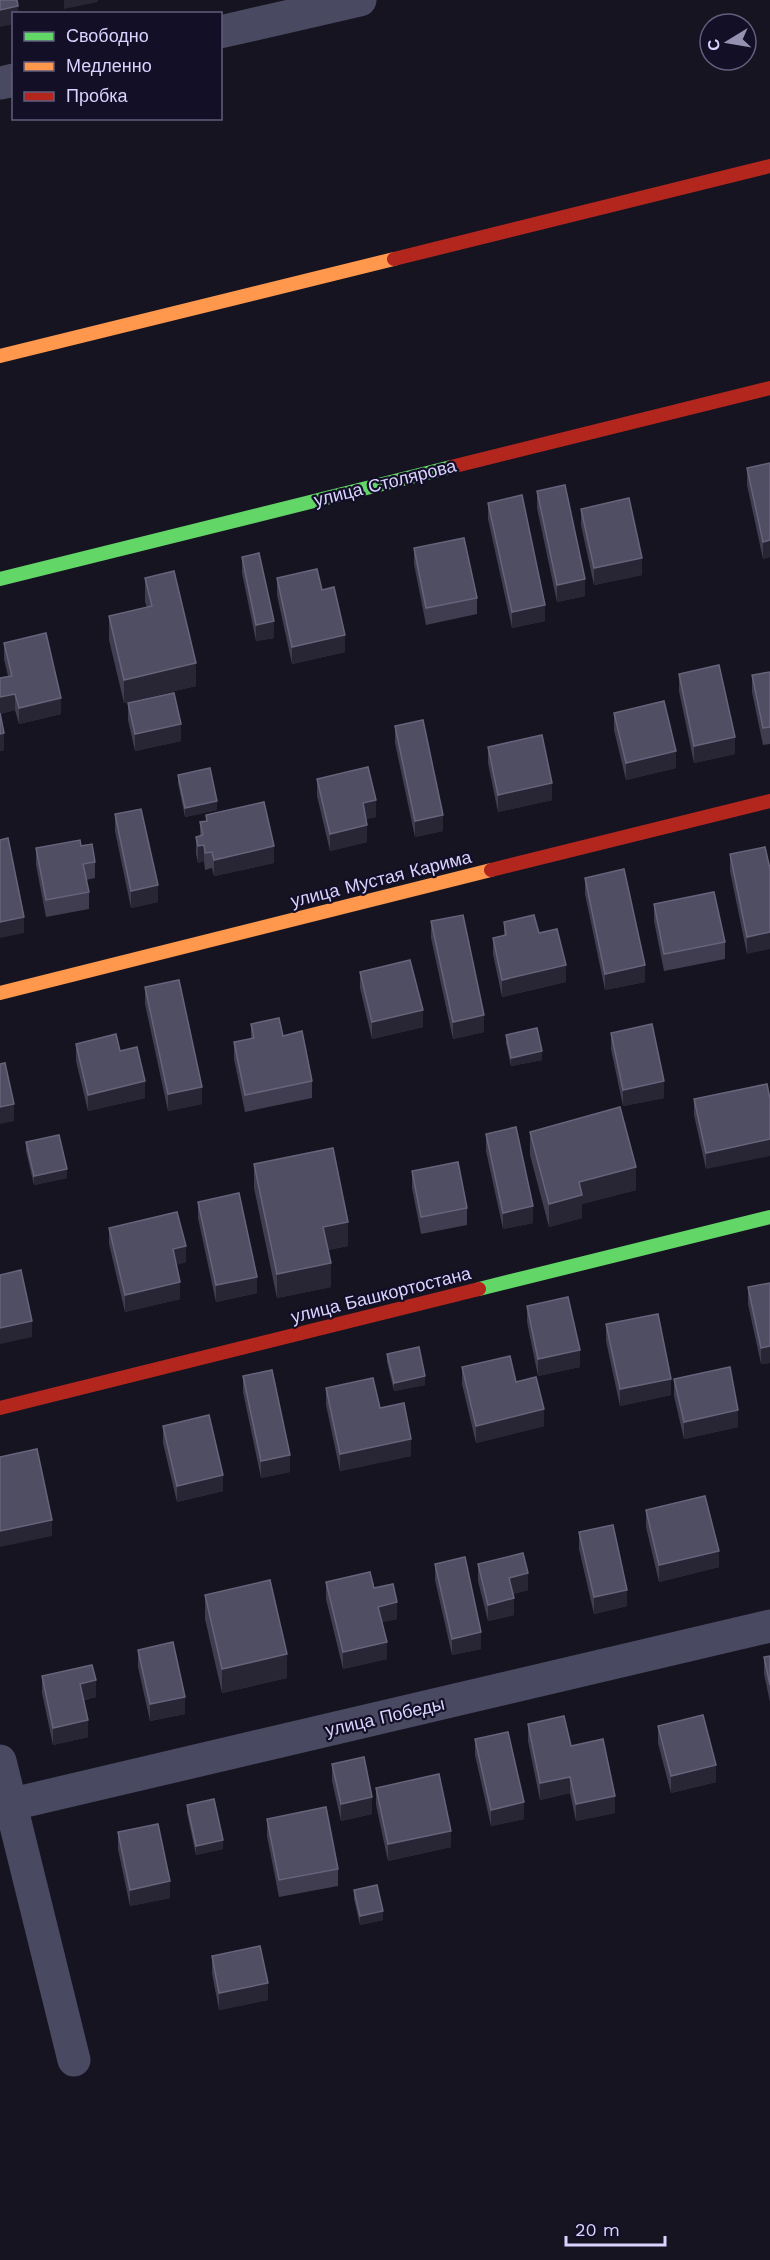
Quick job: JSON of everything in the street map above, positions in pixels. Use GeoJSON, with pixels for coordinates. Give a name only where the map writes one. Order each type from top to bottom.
{"type":"FeatureCollection","features":[{"type":"Feature","properties":{"kind":"street"},"geometry":{"type":"LineString","coordinates":[[222,32],[360,0]]}},
{"type":"Feature","properties":{"kind":"street"},"geometry":{"type":"LineString","coordinates":[[0,356],[770,166]]}},
{"type":"Feature","properties":{"kind":"street","name":"улица Столярова"},"geometry":{"type":"LineString","coordinates":[[0,579],[770,388]]}},
{"type":"Feature","properties":{"kind":"street","name":"улица Мустая Карима"},"geometry":{"type":"LineString","coordinates":[[0,993],[770,801]]}},
{"type":"Feature","properties":{"kind":"street","name":"улица Башкортостана"},"geometry":{"type":"LineString","coordinates":[[0,1408],[770,1216]]}},
{"type":"Feature","properties":{"kind":"street","name":"улица Победы"},"geometry":{"type":"LineString","coordinates":[[5,1806],[770,1626]]}},
{"type":"Feature","properties":{"kind":"street"},"geometry":{"type":"LineString","coordinates":[[0,1761],[5,1806],[74,2060]]}},
{"type":"Feature","properties":{"kind":"building"},"geometry":{"type":"Polygon","coordinates":[[[0,0],[17,0],[18,6],[0,10],[0,0]]]}},
{"type":"Feature","properties":{"kind":"building"},"geometry":{"type":"Polygon","coordinates":[[[770,463],[770,540],[763,542],[747,468],[770,463]]]}},
{"type":"Feature","properties":{"kind":"building"},"geometry":{"type":"Polygon","coordinates":[[[565,485],[585,579],[557,585],[537,491],[565,485]]]}},
{"type":"Feature","properties":{"kind":"building"},"geometry":{"type":"Polygon","coordinates":[[[522,495],[545,605],[512,612],[488,503],[522,495]]]}},
{"type":"Feature","properties":{"kind":"building"},"geometry":{"type":"Polygon","coordinates":[[[629,498],[642,558],[594,568],[581,509],[629,498]]]}},
{"type":"Feature","properties":{"kind":"building"},"geometry":{"type":"Polygon","coordinates":[[[464,538],[477,598],[426,608],[414,548],[464,538]]]}},
{"type":"Feature","properties":{"kind":"building"},"geometry":{"type":"Polygon","coordinates":[[[259,553],[274,621],[256,625],[242,557],[259,553]]]}},
{"type":"Feature","properties":{"kind":"building"},"geometry":{"type":"Polygon","coordinates":[[[317,569],[322,590],[334,587],[345,635],[292,647],[277,578],[317,569]]]}},
{"type":"Feature","properties":{"kind":"building"},"geometry":{"type":"Polygon","coordinates":[[[174,571],[196,663],[124,680],[109,616],[152,606],[145,578],[174,571]]]}},
{"type":"Feature","properties":{"kind":"building"},"geometry":{"type":"Polygon","coordinates":[[[46,633],[61,698],[19,708],[15,694],[0,697],[0,678],[12,676],[4,643],[46,633]]]}},
{"type":"Feature","properties":{"kind":"building"},"geometry":{"type":"Polygon","coordinates":[[[719,665],[735,737],[694,746],[679,674],[719,665]]]}},
{"type":"Feature","properties":{"kind":"building"},"geometry":{"type":"Polygon","coordinates":[[[770,672],[770,727],[763,728],[752,675],[770,672]]]}},
{"type":"Feature","properties":{"kind":"building"},"geometry":{"type":"Polygon","coordinates":[[[174,693],[181,724],[135,734],[128,703],[174,693]]]}},
{"type":"Feature","properties":{"kind":"building"},"geometry":{"type":"Polygon","coordinates":[[[664,701],[676,751],[626,763],[614,713],[664,701]]]}},
{"type":"Feature","properties":{"kind":"building"},"geometry":{"type":"Polygon","coordinates":[[[0,713],[4,733],[0,734],[0,713]]]}},
{"type":"Feature","properties":{"kind":"building"},"geometry":{"type":"Polygon","coordinates":[[[423,720],[443,815],[415,821],[395,726],[423,720]]]}},
{"type":"Feature","properties":{"kind":"building"},"geometry":{"type":"Polygon","coordinates":[[[542,735],[552,783],[498,795],[488,747],[542,735]]]}},
{"type":"Feature","properties":{"kind":"building"},"geometry":{"type":"Polygon","coordinates":[[[368,767],[376,800],[363,803],[367,825],[330,834],[317,779],[368,767]]]}},
{"type":"Feature","properties":{"kind":"building"},"geometry":{"type":"Polygon","coordinates":[[[210,768],[217,801],[185,808],[178,775],[210,768]]]}},
{"type":"Feature","properties":{"kind":"building"},"geometry":{"type":"Polygon","coordinates":[[[264,802],[274,846],[214,860],[212,852],[205,853],[204,845],[198,846],[196,837],[203,835],[200,822],[207,821],[206,815],[264,802]]]}},
{"type":"Feature","properties":{"kind":"building"},"geometry":{"type":"Polygon","coordinates":[[[141,809],[158,885],[131,891],[115,814],[141,809]]]}},
{"type":"Feature","properties":{"kind":"building"},"geometry":{"type":"Polygon","coordinates":[[[8,838],[24,917],[0,922],[0,840],[8,838]]]}},
{"type":"Feature","properties":{"kind":"building"},"geometry":{"type":"Polygon","coordinates":[[[80,840],[81,846],[92,844],[95,862],[83,864],[89,892],[46,900],[36,848],[80,840]]]}},
{"type":"Feature","properties":{"kind":"building"},"geometry":{"type":"Polygon","coordinates":[[[765,847],[770,869],[770,932],[747,937],[730,854],[765,847]]]}},
{"type":"Feature","properties":{"kind":"building"},"geometry":{"type":"Polygon","coordinates":[[[624,869],[645,965],[605,974],[585,878],[624,869]]]}},
{"type":"Feature","properties":{"kind":"building"},"geometry":{"type":"Polygon","coordinates":[[[714,892],[725,942],[664,954],[654,904],[714,892]]]}},
{"type":"Feature","properties":{"kind":"building"},"geometry":{"type":"Polygon","coordinates":[[[463,915],[484,1015],[453,1022],[431,921],[463,915]]]}},
{"type":"Feature","properties":{"kind":"building"},"geometry":{"type":"Polygon","coordinates":[[[534,915],[539,933],[557,929],[566,965],[502,980],[493,938],[506,935],[504,922],[534,915]]]}},
{"type":"Feature","properties":{"kind":"building"},"geometry":{"type":"Polygon","coordinates":[[[410,960],[423,1010],[372,1022],[360,972],[410,960]]]}},
{"type":"Feature","properties":{"kind":"building"},"geometry":{"type":"Polygon","coordinates":[[[179,980],[202,1087],[168,1094],[145,987],[179,980]]]}},
{"type":"Feature","properties":{"kind":"building"},"geometry":{"type":"Polygon","coordinates":[[[279,1018],[283,1036],[302,1031],[312,1081],[245,1095],[234,1042],[254,1038],[251,1024],[279,1018]]]}},
{"type":"Feature","properties":{"kind":"building"},"geometry":{"type":"Polygon","coordinates":[[[652,1024],[664,1081],[623,1090],[611,1033],[652,1024]]]}},
{"type":"Feature","properties":{"kind":"building"},"geometry":{"type":"Polygon","coordinates":[[[537,1028],[542,1051],[511,1058],[506,1035],[537,1028]]]}},
{"type":"Feature","properties":{"kind":"building"},"geometry":{"type":"Polygon","coordinates":[[[116,1034],[120,1051],[137,1047],[145,1081],[88,1095],[76,1044],[116,1034]]]}},
{"type":"Feature","properties":{"kind":"building"},"geometry":{"type":"Polygon","coordinates":[[[5,1063],[14,1104],[0,1107],[0,1064],[5,1063]]]}},
{"type":"Feature","properties":{"kind":"building"},"geometry":{"type":"Polygon","coordinates":[[[767,1084],[770,1099],[770,1139],[706,1153],[694,1099],[767,1084]]]}},
{"type":"Feature","properties":{"kind":"building"},"geometry":{"type":"Polygon","coordinates":[[[620,1107],[636,1167],[579,1182],[582,1195],[549,1204],[530,1132],[620,1107]]]}},
{"type":"Feature","properties":{"kind":"building"},"geometry":{"type":"Polygon","coordinates":[[[516,1127],[533,1206],[503,1213],[486,1134],[516,1127]]]}},
{"type":"Feature","properties":{"kind":"building"},"geometry":{"type":"Polygon","coordinates":[[[59,1135],[67,1169],[34,1176],[26,1142],[59,1135]]]}},
{"type":"Feature","properties":{"kind":"building"},"geometry":{"type":"Polygon","coordinates":[[[333,1148],[348,1222],[323,1227],[331,1263],[277,1274],[254,1164],[333,1148]]]}},
{"type":"Feature","properties":{"kind":"building"},"geometry":{"type":"Polygon","coordinates":[[[458,1162],[467,1208],[421,1217],[412,1171],[458,1162]]]}},
{"type":"Feature","properties":{"kind":"building"},"geometry":{"type":"Polygon","coordinates":[[[239,1193],[257,1277],[216,1285],[198,1202],[239,1193]]]}},
{"type":"Feature","properties":{"kind":"building"},"geometry":{"type":"Polygon","coordinates":[[[177,1212],[186,1246],[173,1249],[180,1282],[125,1295],[109,1228],[177,1212]]]}},
{"type":"Feature","properties":{"kind":"building"},"geometry":{"type":"Polygon","coordinates":[[[21,1270],[32,1321],[0,1328],[0,1275],[21,1270]]]}},
{"type":"Feature","properties":{"kind":"building"},"geometry":{"type":"Polygon","coordinates":[[[770,1283],[770,1346],[761,1348],[748,1287],[770,1283]]]}},
{"type":"Feature","properties":{"kind":"building"},"geometry":{"type":"Polygon","coordinates":[[[568,1297],[580,1350],[538,1359],[527,1306],[568,1297]]]}},
{"type":"Feature","properties":{"kind":"building"},"geometry":{"type":"Polygon","coordinates":[[[658,1314],[671,1379],[620,1389],[606,1324],[658,1314]]]}},
{"type":"Feature","properties":{"kind":"building"},"geometry":{"type":"Polygon","coordinates":[[[419,1347],[425,1376],[394,1383],[387,1354],[419,1347]]]}},
{"type":"Feature","properties":{"kind":"building"},"geometry":{"type":"Polygon","coordinates":[[[510,1356],[516,1382],[536,1377],[544,1409],[476,1426],[462,1367],[510,1356]]]}},
{"type":"Feature","properties":{"kind":"building"},"geometry":{"type":"Polygon","coordinates":[[[730,1367],[738,1410],[684,1422],[674,1379],[730,1367]]]}},
{"type":"Feature","properties":{"kind":"building"},"geometry":{"type":"Polygon","coordinates":[[[272,1370],[290,1455],[261,1461],[243,1376],[272,1370]]]}},
{"type":"Feature","properties":{"kind":"building"},"geometry":{"type":"Polygon","coordinates":[[[373,1378],[380,1408],[404,1403],[411,1439],[340,1454],[326,1388],[373,1378]]]}},
{"type":"Feature","properties":{"kind":"building"},"geometry":{"type":"Polygon","coordinates":[[[209,1415],[223,1475],[177,1486],[163,1426],[209,1415]]]}},
{"type":"Feature","properties":{"kind":"building"},"geometry":{"type":"Polygon","coordinates":[[[37,1449],[52,1520],[0,1531],[0,1457],[37,1449]]]}},
{"type":"Feature","properties":{"kind":"building"},"geometry":{"type":"Polygon","coordinates":[[[705,1496],[719,1551],[659,1565],[646,1510],[705,1496]]]}},
{"type":"Feature","properties":{"kind":"building"},"geometry":{"type":"Polygon","coordinates":[[[613,1525],[627,1590],[594,1597],[579,1532],[613,1525]]]}},
{"type":"Feature","properties":{"kind":"building"},"geometry":{"type":"Polygon","coordinates":[[[523,1553],[528,1573],[509,1578],[514,1598],[488,1605],[478,1564],[523,1553]]]}},
{"type":"Feature","properties":{"kind":"building"},"geometry":{"type":"Polygon","coordinates":[[[465,1557],[481,1632],[452,1639],[435,1564],[465,1557]]]}},
{"type":"Feature","properties":{"kind":"building"},"geometry":{"type":"Polygon","coordinates":[[[370,1572],[374,1588],[393,1584],[397,1602],[378,1607],[387,1642],[343,1652],[326,1582],[370,1572]]]}},
{"type":"Feature","properties":{"kind":"building"},"geometry":{"type":"Polygon","coordinates":[[[270,1580],[287,1654],[222,1669],[205,1595],[270,1580]]]}},
{"type":"Feature","properties":{"kind":"building"},"geometry":{"type":"Polygon","coordinates":[[[173,1642],[185,1697],[150,1704],[138,1650],[173,1642]]]}},
{"type":"Feature","properties":{"kind":"building"},"geometry":{"type":"Polygon","coordinates":[[[770,1656],[770,1685],[764,1657],[770,1656]]]}},
{"type":"Feature","properties":{"kind":"building"},"geometry":{"type":"Polygon","coordinates":[[[92,1665],[96,1680],[80,1684],[88,1720],[53,1728],[42,1676],[92,1665]]]}},
{"type":"Feature","properties":{"kind":"building"},"geometry":{"type":"Polygon","coordinates":[[[703,1715],[716,1765],[671,1776],[658,1726],[703,1715]]]}},
{"type":"Feature","properties":{"kind":"building"},"geometry":{"type":"Polygon","coordinates":[[[564,1716],[571,1746],[603,1739],[615,1796],[576,1804],[570,1777],[540,1783],[528,1724],[564,1716]]]}},
{"type":"Feature","properties":{"kind":"building"},"geometry":{"type":"Polygon","coordinates":[[[508,1732],[524,1802],[491,1810],[475,1739],[508,1732]]]}},
{"type":"Feature","properties":{"kind":"building"},"geometry":{"type":"Polygon","coordinates":[[[364,1757],[372,1797],[341,1804],[332,1764],[364,1757]]]}},
{"type":"Feature","properties":{"kind":"building"},"geometry":{"type":"Polygon","coordinates":[[[439,1774],[451,1831],[388,1844],[376,1788],[439,1774]]]}},
{"type":"Feature","properties":{"kind":"building"},"geometry":{"type":"Polygon","coordinates":[[[214,1799],[223,1840],[196,1846],[187,1805],[214,1799]]]}},
{"type":"Feature","properties":{"kind":"building"},"geometry":{"type":"Polygon","coordinates":[[[326,1807],[338,1869],[279,1880],[267,1819],[326,1807]]]}},
{"type":"Feature","properties":{"kind":"building"},"geometry":{"type":"Polygon","coordinates":[[[158,1824],[170,1881],[130,1890],[118,1832],[158,1824]]]}},
{"type":"Feature","properties":{"kind":"building"},"geometry":{"type":"Polygon","coordinates":[[[377,1885],[383,1911],[360,1916],[354,1890],[377,1885]]]}},
{"type":"Feature","properties":{"kind":"building"},"geometry":{"type":"Polygon","coordinates":[[[260,1946],[268,1983],[219,1993],[212,1956],[260,1946]]]}},
{"type":"Feature","properties":{"kind":"traffic: fast"},"geometry":{"type":"LineString","coordinates":[[0,579],[451,467]]}},
{"type":"Feature","properties":{"kind":"traffic: fast"},"geometry":{"type":"LineString","coordinates":[[479,1289],[770,1217]]}},
{"type":"Feature","properties":{"kind":"traffic: slow"},"geometry":{"type":"LineString","coordinates":[[0,356],[394,259]]}},
{"type":"Feature","properties":{"kind":"traffic: slow"},"geometry":{"type":"LineString","coordinates":[[0,993],[491,870]]}},
{"type":"Feature","properties":{"kind":"traffic: jam"},"geometry":{"type":"LineString","coordinates":[[394,259],[770,166]]}},
{"type":"Feature","properties":{"kind":"traffic: jam"},"geometry":{"type":"LineString","coordinates":[[451,467],[770,388]]}},
{"type":"Feature","properties":{"kind":"traffic: jam"},"geometry":{"type":"LineString","coordinates":[[491,870],[770,801]]}},
{"type":"Feature","properties":{"kind":"traffic: jam"},"geometry":{"type":"LineString","coordinates":[[0,1408],[479,1289]]}}]}
